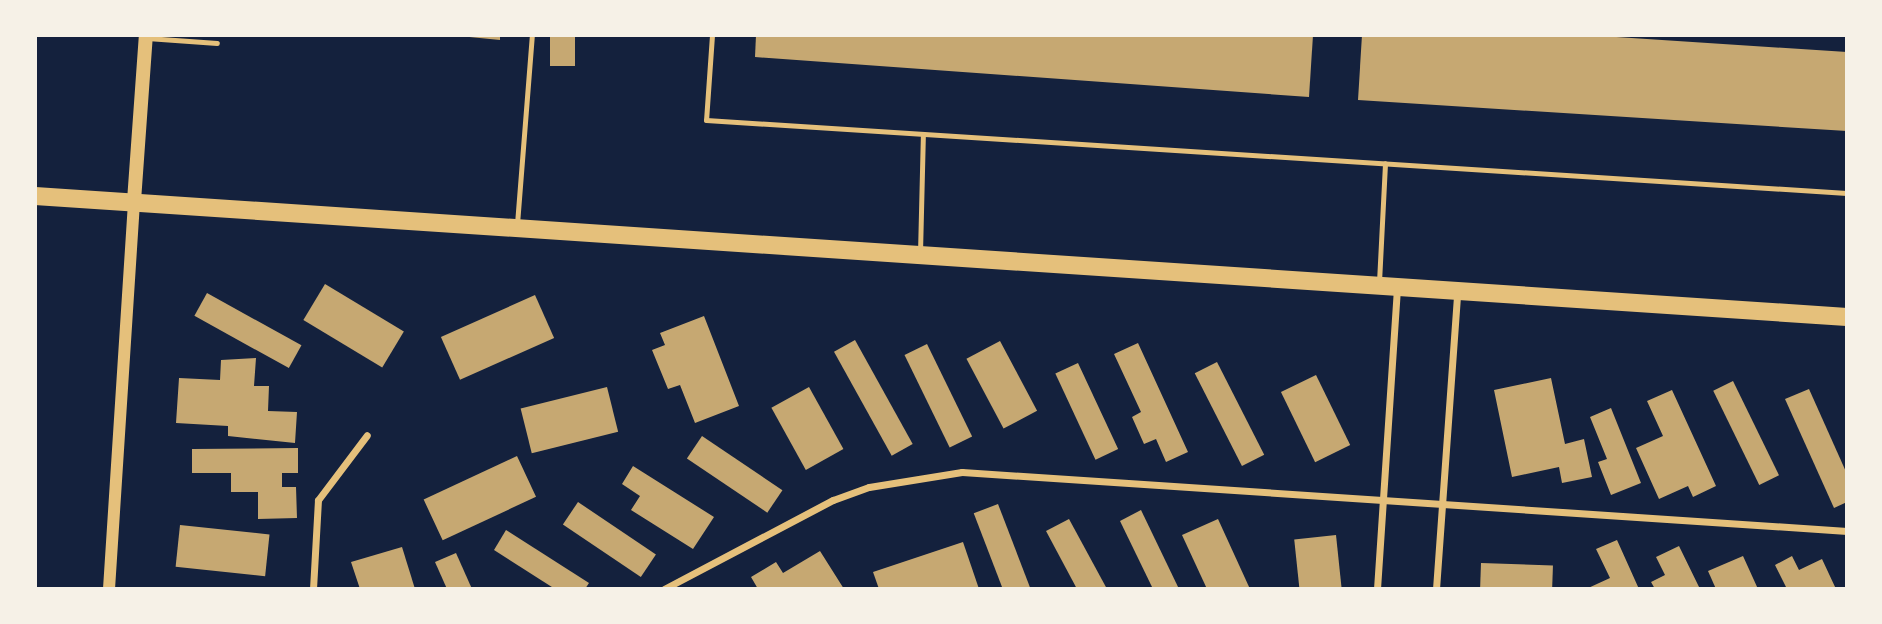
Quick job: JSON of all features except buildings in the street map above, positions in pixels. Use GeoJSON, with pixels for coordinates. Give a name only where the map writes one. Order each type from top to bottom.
{"type":"FeatureCollection","features":[{"type":"Feature","properties":{"kind":"main road"},"geometry":{"type":"LineString","coordinates":[[134,201],[146,37]]}},
{"type":"Feature","properties":{"kind":"main road"},"geometry":{"type":"LineString","coordinates":[[35,196],[1379,283],[1847,317]]}},
{"type":"Feature","properties":{"kind":"street"},"geometry":{"type":"LineString","coordinates":[[109,589],[134,201]]}},
{"type":"Feature","properties":{"kind":"street"},"geometry":{"type":"LineString","coordinates":[[1377,589],[1398,285]]}},
{"type":"Feature","properties":{"kind":"street"},"geometry":{"type":"LineString","coordinates":[[1436,589],[1457,289]]}},
{"type":"Feature","properties":{"kind":"street"},"geometry":{"type":"LineString","coordinates":[[313,589],[318,500],[367,435]]}},
{"type":"Feature","properties":{"kind":"street"},"geometry":{"type":"LineString","coordinates":[[664,589],[833,500],[920,476],[962,472],[1847,531]]}},
{"type":"Feature","properties":{"kind":"lane"},"geometry":{"type":"LineString","coordinates":[[517,226],[532,35]]}},
{"type":"Feature","properties":{"kind":"lane"},"geometry":{"type":"LineString","coordinates":[[712,35],[706,120],[1847,193]]}},
{"type":"Feature","properties":{"kind":"lane"},"geometry":{"type":"LineString","coordinates":[[146,37],[217,43]]}},
{"type":"Feature","properties":{"kind":"lane"},"geometry":{"type":"LineString","coordinates":[[920,253],[923,134]]}},
{"type":"Feature","properties":{"kind":"lane"},"geometry":{"type":"LineString","coordinates":[[1379,283],[1385,163]]}}]}
